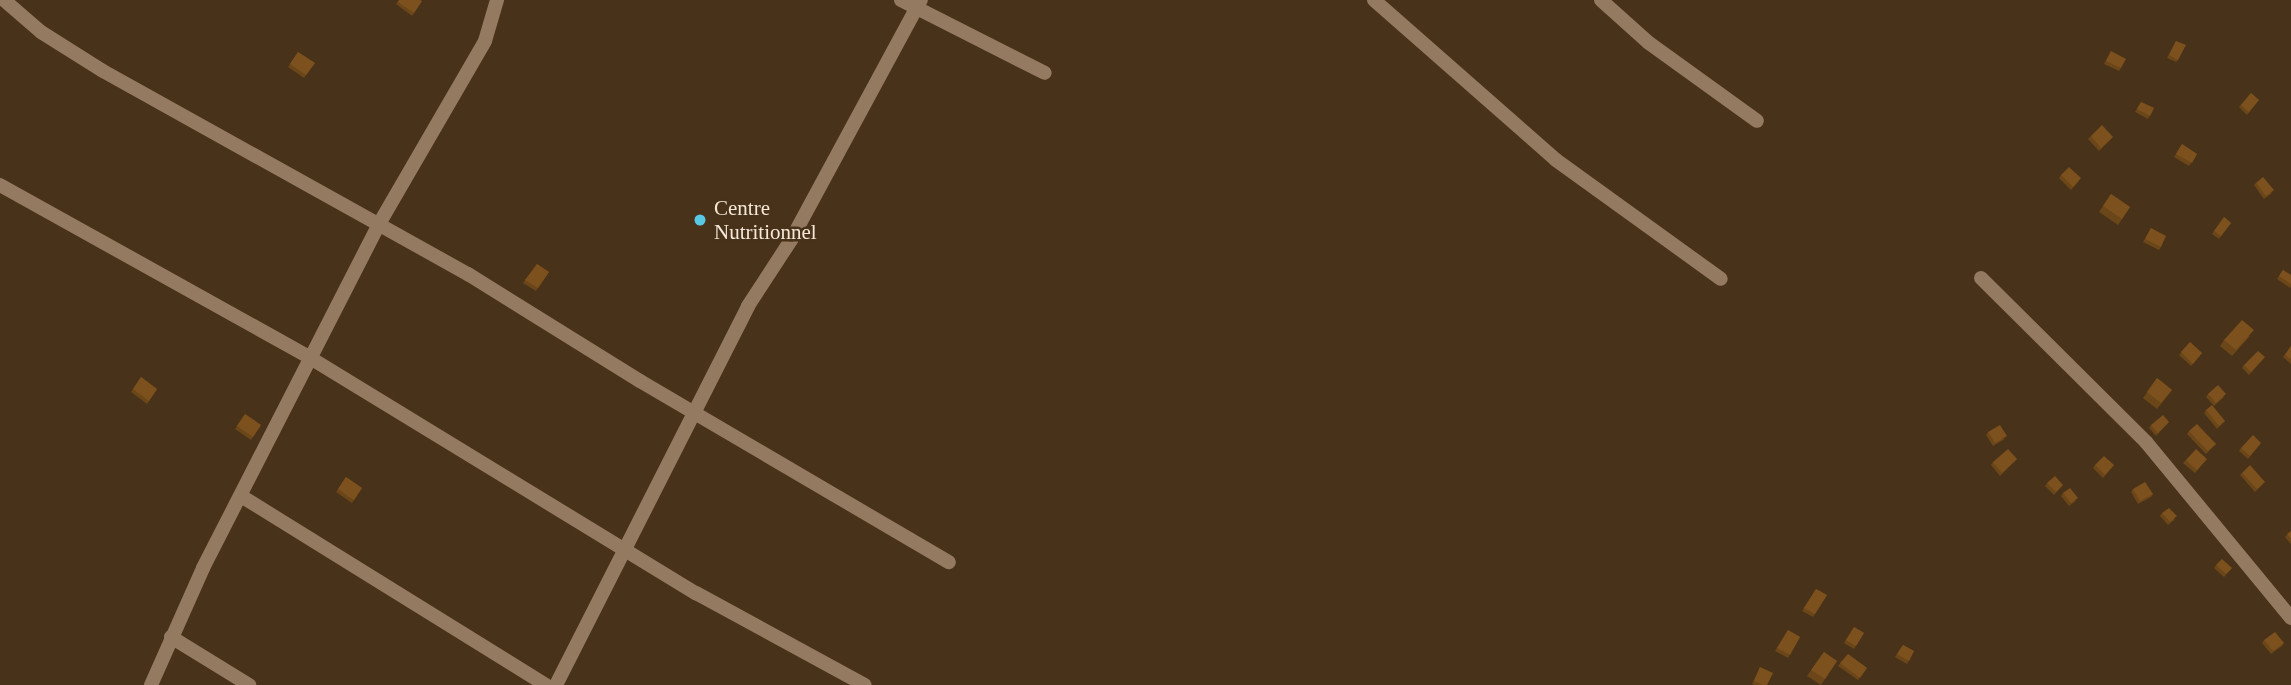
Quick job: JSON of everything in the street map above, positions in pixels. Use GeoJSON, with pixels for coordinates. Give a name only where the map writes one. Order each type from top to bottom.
{"type":"FeatureCollection","features":[{"type":"Feature","properties":{"kind":"street"},"geometry":{"type":"LineString","coordinates":[[4,0],[41,32],[103,72],[379,224],[695,414],[949,562]]}},
{"type":"Feature","properties":{"kind":"street"},"geometry":{"type":"LineString","coordinates":[[150,685],[241,496],[379,224],[485,41],[496,0]]}},
{"type":"Feature","properties":{"kind":"street"},"geometry":{"type":"LineString","coordinates":[[901,0],[919,4],[1045,73]]}},
{"type":"Feature","properties":{"kind":"street"},"geometry":{"type":"LineString","coordinates":[[1374,0],[1556,160],[1721,279]]}},
{"type":"Feature","properties":{"kind":"street"},"geometry":{"type":"LineString","coordinates":[[1601,0],[1649,43],[1757,121]]}},
{"type":"Feature","properties":{"kind":"street"},"geometry":{"type":"LineString","coordinates":[[556,685],[748,306],[791,240],[919,4]]}},
{"type":"Feature","properties":{"kind":"street"},"geometry":{"type":"LineString","coordinates":[[0,185],[312,359],[624,550],[865,685]]}},
{"type":"Feature","properties":{"kind":"street"},"geometry":{"type":"LineString","coordinates":[[1981,278],[2146,442],[2291,618]]}},
{"type":"Feature","properties":{"kind":"street"},"geometry":{"type":"LineString","coordinates":[[241,496],[546,685]]}},
{"type":"Feature","properties":{"kind":"street"},"geometry":{"type":"LineString","coordinates":[[171,637],[249,685]]}},
{"type":"Feature","properties":{"kind":"building"},"geometry":{"type":"Polygon","coordinates":[[[422,1],[414,13],[398,2],[422,1]]]}},
{"type":"Feature","properties":{"kind":"building"},"geometry":{"type":"Polygon","coordinates":[[[2176,41],[2186,45],[2178,60],[2169,55],[2176,41]]]}},
{"type":"Feature","properties":{"kind":"building"},"geometry":{"type":"Polygon","coordinates":[[[2111,51],[2126,59],[2121,68],[2106,61],[2111,51]]]}},
{"type":"Feature","properties":{"kind":"building"},"geometry":{"type":"Polygon","coordinates":[[[298,52],[315,63],[306,75],[290,64],[298,52]]]}},
{"type":"Feature","properties":{"kind":"building"},"geometry":{"type":"Polygon","coordinates":[[[2251,93],[2259,100],[2249,112],[2241,105],[2251,93]]]}},
{"type":"Feature","properties":{"kind":"building"},"geometry":{"type":"Polygon","coordinates":[[[2141,102],[2154,108],[2150,116],[2137,109],[2141,102]]]}},
{"type":"Feature","properties":{"kind":"building"},"geometry":{"type":"Polygon","coordinates":[[[2102,125],[2113,137],[2101,148],[2091,136],[2102,125]]]}},
{"type":"Feature","properties":{"kind":"building"},"geometry":{"type":"Polygon","coordinates":[[[2182,144],[2197,154],[2192,163],[2176,154],[2182,144]]]}},
{"type":"Feature","properties":{"kind":"building"},"geometry":{"type":"Polygon","coordinates":[[[2069,167],[2081,178],[2073,187],[2061,175],[2069,167]]]}},
{"type":"Feature","properties":{"kind":"building"},"geometry":{"type":"Polygon","coordinates":[[[2263,177],[2274,190],[2266,196],[2256,183],[2263,177]]]}},
{"type":"Feature","properties":{"kind":"building"},"geometry":{"type":"Polygon","coordinates":[[[2111,194],[2130,207],[2122,219],[2103,206],[2111,194]]]}},
{"type":"Feature","properties":{"kind":"building"},"geometry":{"type":"Polygon","coordinates":[[[2224,217],[2231,223],[2221,236],[2214,231],[2224,217]]]}},
{"type":"Feature","properties":{"kind":"building"},"geometry":{"type":"Polygon","coordinates":[[[2151,228],[2166,236],[2161,247],[2145,239],[2151,228]]]}},
{"type":"Feature","properties":{"kind":"building"},"geometry":{"type":"Polygon","coordinates":[[[537,264],[549,272],[538,288],[525,280],[537,264]]]}},
{"type":"Feature","properties":{"kind":"building"},"geometry":{"type":"Polygon","coordinates":[[[2283,270],[2291,275],[2291,284],[2279,276],[2283,270]]]}},
{"type":"Feature","properties":{"kind":"building"},"geometry":{"type":"Polygon","coordinates":[[[2242,320],[2254,330],[2236,350],[2224,340],[2242,320]]]}},
{"type":"Feature","properties":{"kind":"building"},"geometry":{"type":"Polygon","coordinates":[[[2190,342],[2202,353],[2193,364],[2181,352],[2190,342]]]}},
{"type":"Feature","properties":{"kind":"building"},"geometry":{"type":"Polygon","coordinates":[[[2291,346],[2291,359],[2285,355],[2291,346]]]}},
{"type":"Feature","properties":{"kind":"building"},"geometry":{"type":"Polygon","coordinates":[[[2258,351],[2265,357],[2251,372],[2244,365],[2258,351]]]}},
{"type":"Feature","properties":{"kind":"building"},"geometry":{"type":"Polygon","coordinates":[[[141,377],[157,389],[149,401],[133,389],[141,377]]]}},
{"type":"Feature","properties":{"kind":"building"},"geometry":{"type":"Polygon","coordinates":[[[2157,378],[2172,390],[2161,403],[2147,392],[2157,378]]]}},
{"type":"Feature","properties":{"kind":"building"},"geometry":{"type":"Polygon","coordinates":[[[2218,385],[2226,394],[2216,403],[2208,394],[2218,385]]]}},
{"type":"Feature","properties":{"kind":"building"},"geometry":{"type":"Polygon","coordinates":[[[2212,405],[2225,421],[2219,426],[2206,410],[2212,405]]]}},
{"type":"Feature","properties":{"kind":"building"},"geometry":{"type":"Polygon","coordinates":[[[245,414],[261,425],[253,437],[237,426],[245,414]]]}},
{"type":"Feature","properties":{"kind":"building"},"geometry":{"type":"Polygon","coordinates":[[[2163,415],[2169,422],[2158,433],[2151,425],[2163,415]]]}},
{"type":"Feature","properties":{"kind":"building"},"geometry":{"type":"Polygon","coordinates":[[[2197,424],[2216,444],[2208,451],[2189,431],[2197,424]]]}},
{"type":"Feature","properties":{"kind":"building"},"geometry":{"type":"Polygon","coordinates":[[[2000,425],[2007,436],[1995,443],[1988,432],[2000,425]]]}},
{"type":"Feature","properties":{"kind":"building"},"geometry":{"type":"Polygon","coordinates":[[[2253,435],[2261,443],[2250,456],[2241,448],[2253,435]]]}},
{"type":"Feature","properties":{"kind":"building"},"geometry":{"type":"Polygon","coordinates":[[[2008,449],[2017,459],[2002,473],[1993,462],[2008,449]]]}},
{"type":"Feature","properties":{"kind":"building"},"geometry":{"type":"Polygon","coordinates":[[[2196,449],[2207,459],[2197,470],[2186,460],[2196,449]]]}},
{"type":"Feature","properties":{"kind":"building"},"geometry":{"type":"Polygon","coordinates":[[[2104,456],[2114,465],[2105,475],[2095,465],[2104,456]]]}},
{"type":"Feature","properties":{"kind":"building"},"geometry":{"type":"Polygon","coordinates":[[[2250,465],[2265,482],[2257,489],[2242,473],[2250,465]]]}},
{"type":"Feature","properties":{"kind":"building"},"geometry":{"type":"Polygon","coordinates":[[[2055,476],[2063,485],[2056,492],[2047,483],[2055,476]]]}},
{"type":"Feature","properties":{"kind":"building"},"geometry":{"type":"Polygon","coordinates":[[[346,477],[362,488],[354,500],[338,489],[346,477]]]}},
{"type":"Feature","properties":{"kind":"building"},"geometry":{"type":"Polygon","coordinates":[[[2145,482],[2153,494],[2140,501],[2133,489],[2145,482]]]}},
{"type":"Feature","properties":{"kind":"building"},"geometry":{"type":"Polygon","coordinates":[[[2070,488],[2078,498],[2071,503],[2063,493],[2070,488]]]}},
{"type":"Feature","properties":{"kind":"building"},"geometry":{"type":"Polygon","coordinates":[[[2169,508],[2177,516],[2170,522],[2162,513],[2169,508]]]}},
{"type":"Feature","properties":{"kind":"building"},"geometry":{"type":"Polygon","coordinates":[[[2222,559],[2232,568],[2226,574],[2216,565],[2222,559]]]}},
{"type":"Feature","properties":{"kind":"building"},"geometry":{"type":"Polygon","coordinates":[[[1816,589],[1827,595],[1815,614],[1804,608],[1816,589]]]}},
{"type":"Feature","properties":{"kind":"building"},"geometry":{"type":"Polygon","coordinates":[[[1854,627],[1864,633],[1856,646],[1846,640],[1854,627]]]}},
{"type":"Feature","properties":{"kind":"building"},"geometry":{"type":"Polygon","coordinates":[[[1788,630],[1800,637],[1790,655],[1777,648],[1788,630]]]}},
{"type":"Feature","properties":{"kind":"building"},"geometry":{"type":"Polygon","coordinates":[[[2275,632],[2284,643],[2273,651],[2264,640],[2275,632]]]}},
{"type":"Feature","properties":{"kind":"building"},"geometry":{"type":"Polygon","coordinates":[[[1903,645],[1914,651],[1909,661],[1897,654],[1903,645]]]}},
{"type":"Feature","properties":{"kind":"building"},"geometry":{"type":"Polygon","coordinates":[[[1824,652],[1837,661],[1825,679],[1811,670],[1824,652]]]}},
{"type":"Feature","properties":{"kind":"building"},"geometry":{"type":"Polygon","coordinates":[[[1848,654],[1867,668],[1860,678],[1840,663],[1848,654]]]}},
{"type":"Feature","properties":{"kind":"building"},"geometry":{"type":"Polygon","coordinates":[[[1760,667],[1773,673],[1767,685],[1754,681],[1760,667]]]}},
{"type":"Feature","properties":{"kind":"place","name":"Centre Nutritionnel"},"geometry":{"type":"Point","coordinates":[700,220]}}]}
